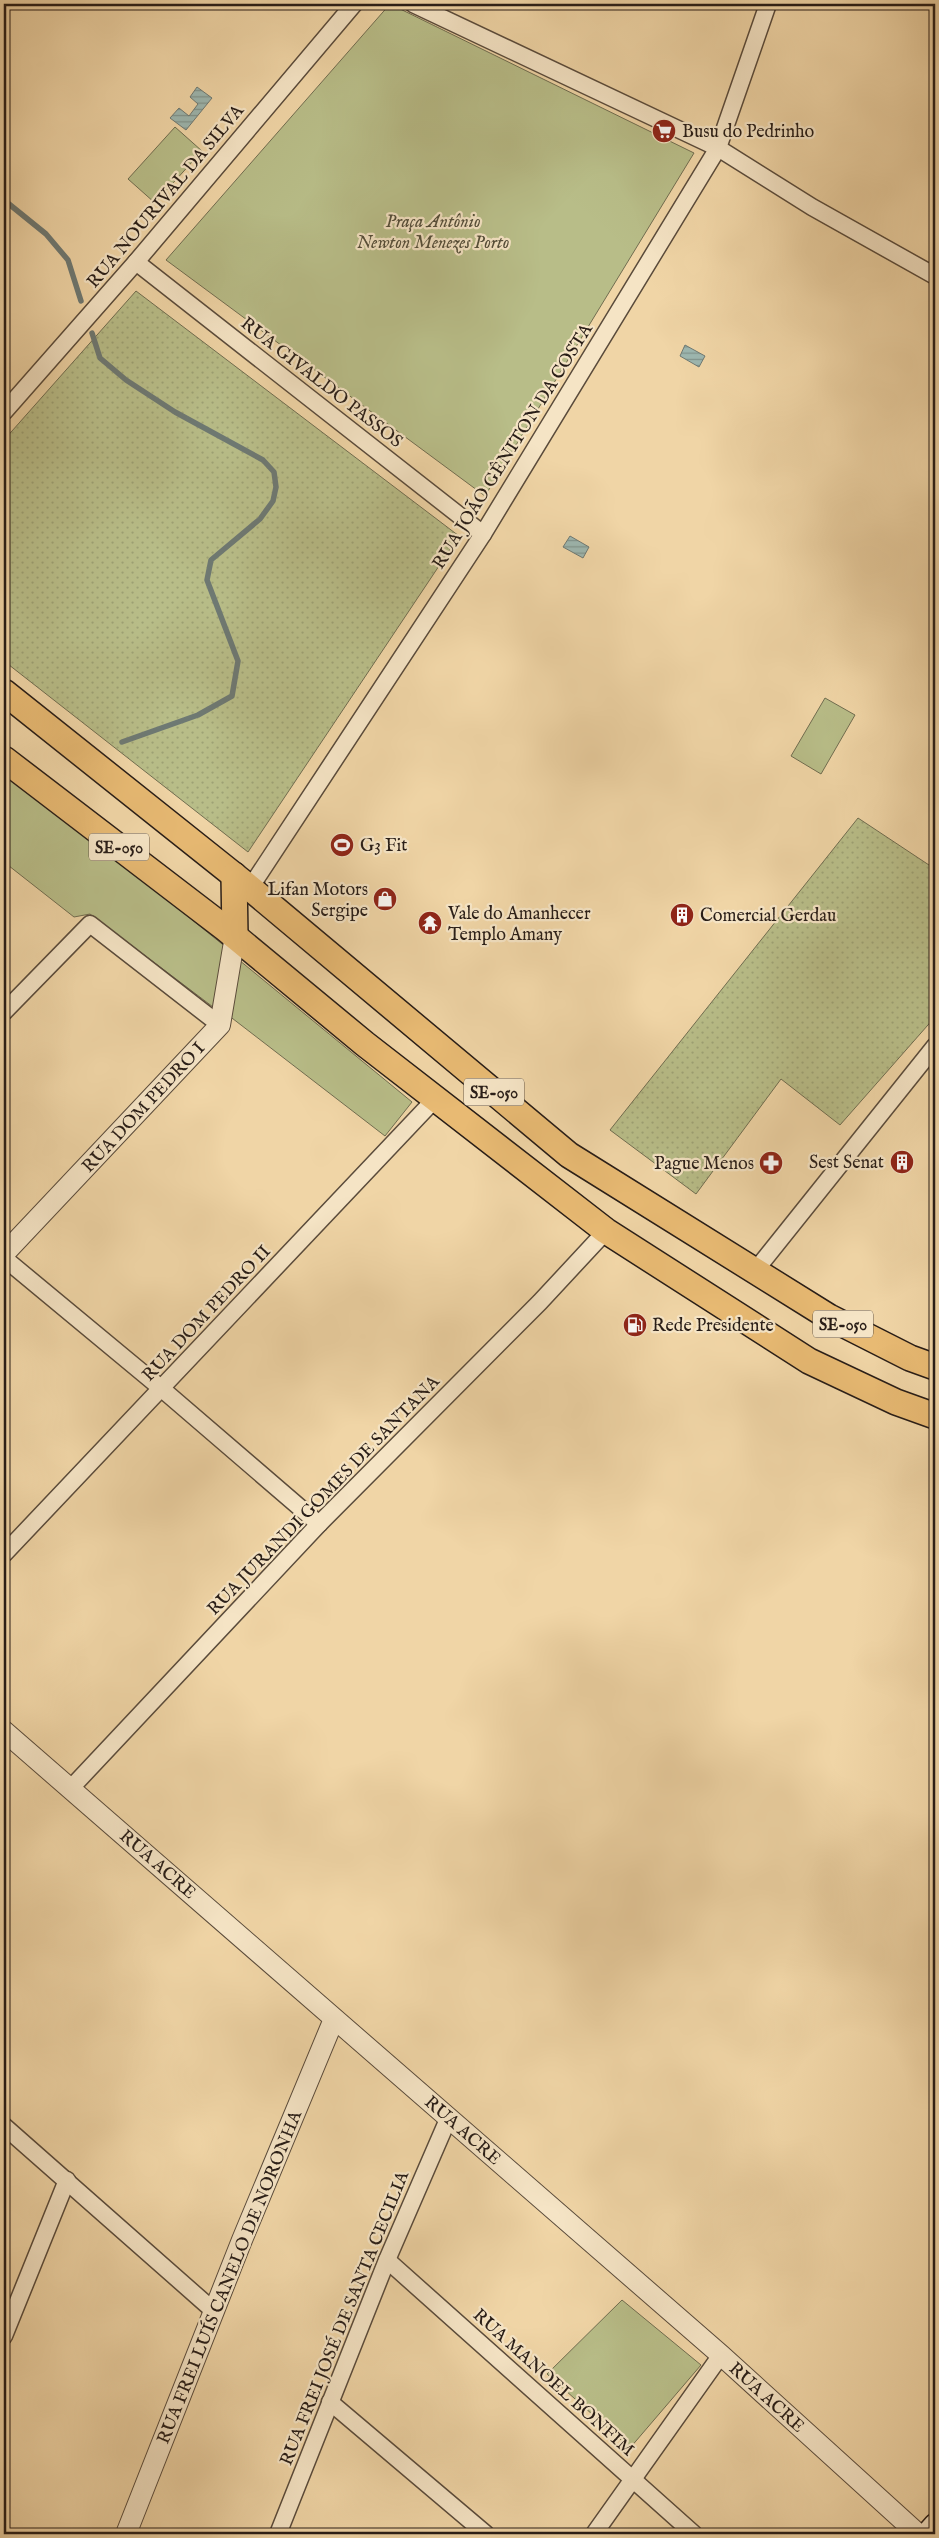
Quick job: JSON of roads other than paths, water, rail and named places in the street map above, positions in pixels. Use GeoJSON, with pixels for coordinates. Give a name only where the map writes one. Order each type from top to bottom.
{"type":"FeatureCollection","features":[{"type":"Feature","properties":{"kind":"main road","name":"SE-050"},"geometry":{"type":"LineString","coordinates":[[4,692],[242,882],[569,1155],[829,1317],[910,1358],[935,1367]]}},
{"type":"Feature","properties":{"kind":"main road","name":"SE-050"},"geometry":{"type":"LineString","coordinates":[[4,759],[240,941],[365,1044],[606,1231],[809,1361],[896,1402],[935,1416]]}},
{"type":"Feature","properties":{"kind":"main road"},"geometry":{"type":"LineString","coordinates":[[240,941],[242,882]]}},
{"type":"Feature","properties":{"kind":"main road"},"geometry":{"type":"LineString","coordinates":[[927,2534],[935,2526]]}},
{"type":"Feature","properties":{"kind":"street","name":"RUA NOURIVAL DA SILVA"},"geometry":{"type":"LineString","coordinates":[[4,412],[136,262],[354,4]]}},
{"type":"Feature","properties":{"kind":"street"},"geometry":{"type":"LineString","coordinates":[[413,4],[718,148],[812,207],[935,276]]}},
{"type":"Feature","properties":{"kind":"street","name":"RUA JOÃO GÊNITON DA COSTA"},"geometry":{"type":"LineString","coordinates":[[242,882],[483,534],[718,148],[768,4]]}},
{"type":"Feature","properties":{"kind":"street","name":"RUA GIVALDO PASSOS"},"geometry":{"type":"LineString","coordinates":[[136,262],[483,534]]}},
{"type":"Feature","properties":{"kind":"street"},"geometry":{"type":"LineString","coordinates":[[4,1012],[90,924],[220,1025],[240,941]]}},
{"type":"Feature","properties":{"kind":"street","name":"RUA DOM PEDRO I"},"geometry":{"type":"LineString","coordinates":[[4,1254],[220,1025]]}},
{"type":"Feature","properties":{"kind":"street"},"geometry":{"type":"LineString","coordinates":[[755,1272],[935,1046]]}},
{"type":"Feature","properties":{"kind":"street","name":"RUA DOM PEDRO II"},"geometry":{"type":"LineString","coordinates":[[4,1554],[436,1098]]}},
{"type":"Feature","properties":{"kind":"street","name":"RUA JURANDI GOMES DE SANTANA"},"geometry":{"type":"LineString","coordinates":[[72,1788],[319,1524],[540,1302],[606,1231]]}},
{"type":"Feature","properties":{"kind":"street"},"geometry":{"type":"LineString","coordinates":[[4,1258],[162,1389],[319,1524]]}},
{"type":"Feature","properties":{"kind":"street","name":"RUA ACRE"},"geometry":{"type":"LineString","coordinates":[[4,1731],[72,1788],[334,2019],[721,2355],[918,2534]]}},
{"type":"Feature","properties":{"kind":"street","name":"RUA FREI LUÍS CANELO DE NORONHA"},"geometry":{"type":"LineString","coordinates":[[126,2534],[334,2019]]}},
{"type":"Feature","properties":{"kind":"street","name":"RUA FREI JOSÉ DE SANTA CECILIA"},"geometry":{"type":"LineString","coordinates":[[278,2534],[387,2260],[449,2117]]}},
{"type":"Feature","properties":{"kind":"street"},"geometry":{"type":"LineString","coordinates":[[5,2129],[67,2180],[215,2312]]}},
{"type":"Feature","properties":{"kind":"street"},"geometry":{"type":"LineString","coordinates":[[4,2336],[67,2180]]}},
{"type":"Feature","properties":{"kind":"street","name":"RUA MANOEL BONFIM"},"geometry":{"type":"LineString","coordinates":[[387,2260],[694,2534]]}},
{"type":"Feature","properties":{"kind":"street"},"geometry":{"type":"LineString","coordinates":[[594,2534],[721,2355]]}},
{"type":"Feature","properties":{"kind":"street"},"geometry":{"type":"LineString","coordinates":[[330,2402],[486,2534]]}},
{"type":"Feature","properties":{"kind":"water"},"geometry":{"type":"Polygon","coordinates":[[[197,87],[212,98],[186,130],[170,118],[179,108],[189,116],[198,104],[190,97],[197,87]]]}},
{"type":"Feature","properties":{"kind":"water"},"geometry":{"type":"Polygon","coordinates":[[[685,345],[705,356],[699,367],[680,356],[685,345]]]}},
{"type":"Feature","properties":{"kind":"water"},"geometry":{"type":"Polygon","coordinates":[[[570,536],[589,547],[583,558],[563,547],[570,536]]]}},
{"type":"Feature","properties":{"kind":"waterway"},"geometry":{"type":"LineString","coordinates":[[4,200],[46,234],[68,260],[81,301]]}},
{"type":"Feature","properties":{"kind":"waterway"},"geometry":{"type":"LineString","coordinates":[[92,333],[100,358],[126,380],[175,412],[263,460],[274,472],[276,487],[273,501],[260,519],[211,560],[207,580],[238,661],[232,696],[198,715],[122,742]]}},
{"type":"Feature","properties":{"kind":"place","name":"Busu do Pedrinho"},"geometry":{"type":"Point","coordinates":[664,131]}},
{"type":"Feature","properties":{"kind":"place","name":"G3 Fit"},"geometry":{"type":"Point","coordinates":[342,845]}},
{"type":"Feature","properties":{"kind":"place","name":"Lifan Motors Sergipe"},"geometry":{"type":"Point","coordinates":[385,899]}},
{"type":"Feature","properties":{"kind":"place","name":"Comercial Gerdau"},"geometry":{"type":"Point","coordinates":[682,915]}},
{"type":"Feature","properties":{"kind":"place","name":"Vale do Amanhecer Templo Amany"},"geometry":{"type":"Point","coordinates":[430,923]}},
{"type":"Feature","properties":{"kind":"place","name":"Sest Senat"},"geometry":{"type":"Point","coordinates":[902,1162]}},
{"type":"Feature","properties":{"kind":"place","name":"Pague Menos"},"geometry":{"type":"Point","coordinates":[771,1163]}},
{"type":"Feature","properties":{"kind":"place","name":"Rede Presidente"},"geometry":{"type":"Point","coordinates":[635,1325]}},
{"type":"Feature","properties":{"kind":"park label","name":"Praça Antônio Newton Menezes Porto"},"geometry":{"type":"Point","coordinates":[433,231]}}]}
